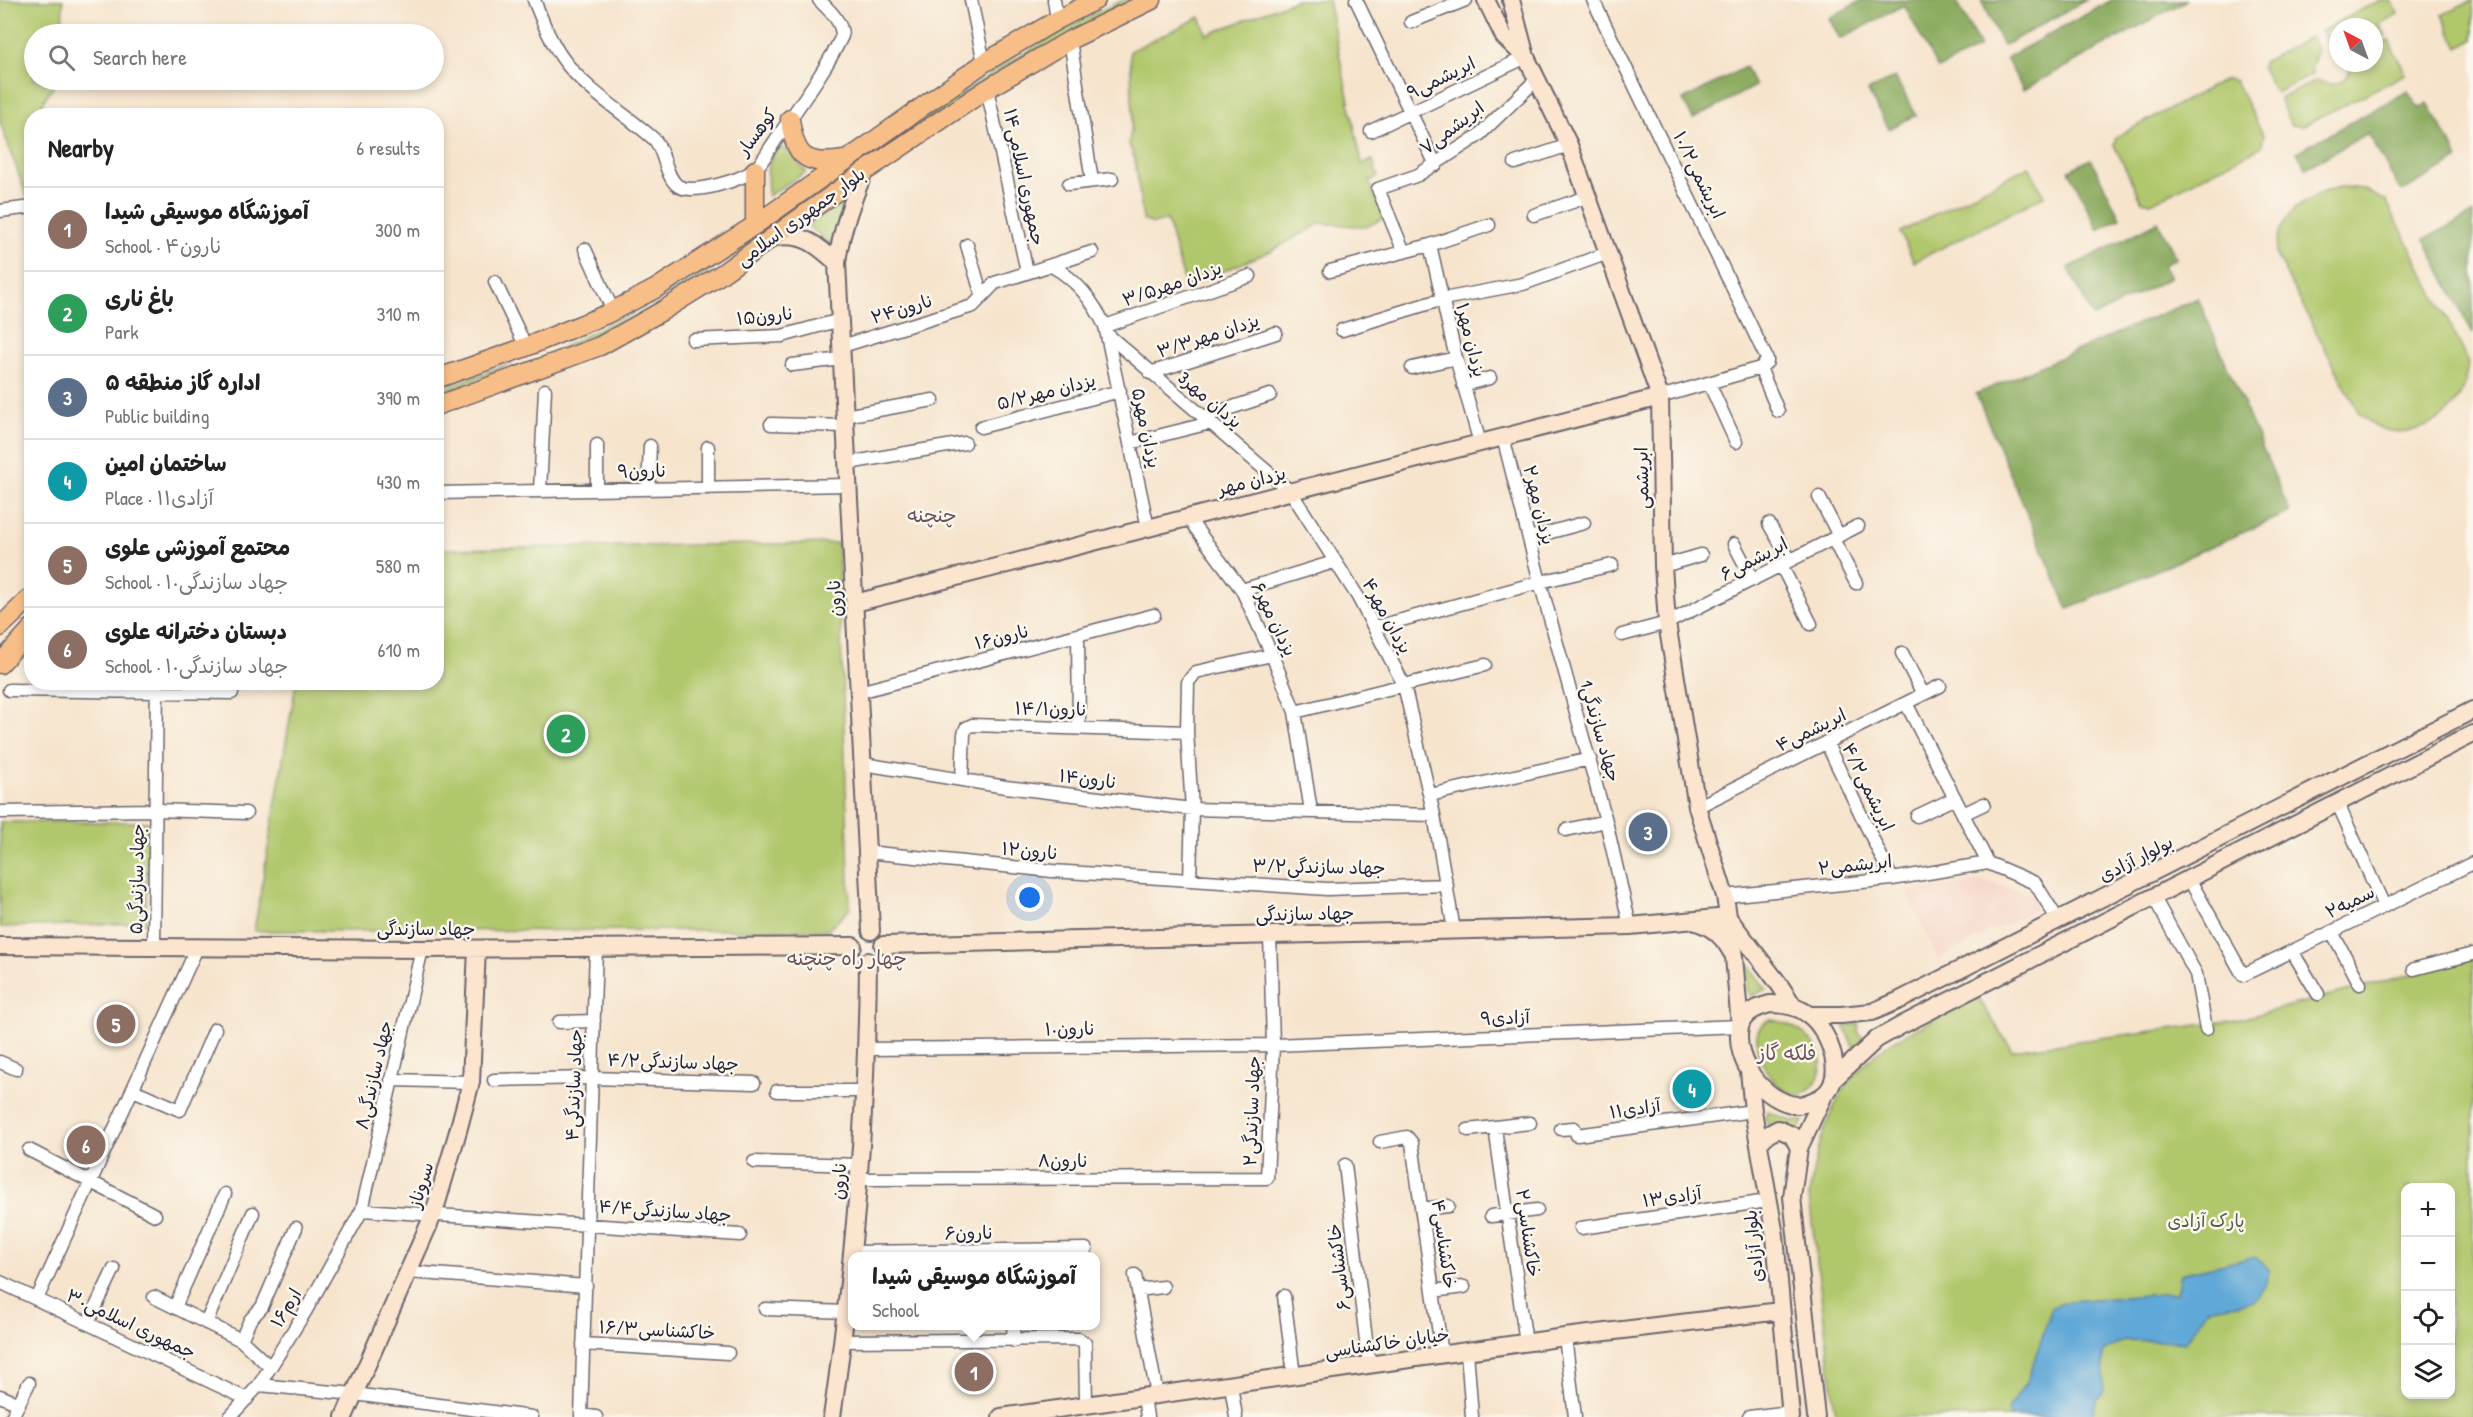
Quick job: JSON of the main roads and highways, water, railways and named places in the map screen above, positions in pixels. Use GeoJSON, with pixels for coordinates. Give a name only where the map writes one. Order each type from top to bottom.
{"type":"FeatureCollection","features":[{"type":"Feature","properties":{"kind":"main road","name":"بلوار جمهوری اسلامی"},"geometry":{"type":"LineString","coordinates":[[444,376],[526,347],[613,311],[655,289],[755,225],[984,63],[1096,0]]}},
{"type":"Feature","properties":{"kind":"main road","name":"بلوار جمهوری اسلامی"},"geometry":{"type":"LineString","coordinates":[[444,403],[536,371],[610,340],[710,281],[776,237],[864,172],[987,89],[1070,40],[1152,0]]}},
{"type":"Feature","properties":{"kind":"main road"},"geometry":{"type":"LineString","coordinates":[[1486,0],[1504,37],[1526,57]]}},
{"type":"Feature","properties":{"kind":"main road"},"geometry":{"type":"LineString","coordinates":[[1511,0],[1526,57]]}},
{"type":"Feature","properties":{"kind":"main road","name":"ابریشمی"},"geometry":{"type":"LineString","coordinates":[[1526,57],[1569,145],[1660,397],[1663,566],[1667,623],[1697,807],[1725,896],[1734,957],[1740,1026]]}},
{"type":"Feature","properties":{"kind":"main road"},"geometry":{"type":"LineString","coordinates":[[790,119],[793,141],[799,151],[809,160],[823,163],[846,160]]}},
{"type":"Feature","properties":{"kind":"main road"},"geometry":{"type":"LineString","coordinates":[[755,170],[755,225]]}},
{"type":"Feature","properties":{"kind":"main road","name":"نارون"},"geometry":{"type":"LineString","coordinates":[[864,172],[848,212],[840,239],[837,262],[871,931]]}},
{"type":"Feature","properties":{"kind":"main road"},"geometry":{"type":"LineString","coordinates":[[776,237],[790,235],[800,237],[823,250],[837,262]]}},
{"type":"Feature","properties":{"kind":"main road"},"geometry":{"type":"LineString","coordinates":[[526,347],[536,371]]}},
{"type":"Feature","properties":{"kind":"main road","name":"یزدان مهر"},"geometry":{"type":"LineString","coordinates":[[855,603],[1660,397]]}},
{"type":"Feature","properties":{"kind":"main road"},"geometry":{"type":"LineString","coordinates":[[0,627],[24,604]]}},
{"type":"Feature","properties":{"kind":"main road"},"geometry":{"type":"LineString","coordinates":[[0,664],[24,637]]}},
{"type":"Feature","properties":{"kind":"main road","name":"بولوار آزادی"},"geometry":{"type":"LineString","coordinates":[[1809,1015],[1872,1012],[2473,710]]}},
{"type":"Feature","properties":{"kind":"main road"},"geometry":{"type":"LineString","coordinates":[[1816,1417],[1792,1197],[1799,1148],[1833,1080],[1877,1039],[2188,877],[2473,734]]}},
{"type":"Feature","properties":{"kind":"main road"},"geometry":{"type":"LineString","coordinates":[[2346,773],[2355,793]]}},
{"type":"Feature","properties":{"kind":"main road"},"geometry":{"type":"LineString","coordinates":[[1728,917],[1794,1007]]}},
{"type":"Feature","properties":{"kind":"main road","name":"جهاد سازندگی"},"geometry":{"type":"LineString","coordinates":[[883,945],[1630,926],[1728,917]]}},
{"type":"Feature","properties":{"kind":"main road"},"geometry":{"type":"LineString","coordinates":[[1692,921],[1704,924],[1720,935],[1734,957]]}},
{"type":"Feature","properties":{"kind":"main road"},"geometry":{"type":"LineString","coordinates":[[871,931],[879,936],[883,945],[877,957],[868,961],[856,955],[853,946],[858,934],[871,931]]}},
{"type":"Feature","properties":{"kind":"main road","name":"جهاد سازندگی"},"geometry":{"type":"LineString","coordinates":[[0,946],[477,949],[853,946]]}},
{"type":"Feature","properties":{"kind":"main road","name":"سروناز"},"geometry":{"type":"LineString","coordinates":[[344,1417],[434,1213],[471,1082],[477,949]]}},
{"type":"Feature","properties":{"kind":"main road","name":"نارون"},"geometry":{"type":"LineString","coordinates":[[853,1252],[866,1091],[868,961]]}},
{"type":"Feature","properties":{"kind":"main road"},"geometry":{"type":"LineString","coordinates":[[1824,1095],[1807,1104],[1797,1105],[1772,1095],[1749,1071],[1740,1042],[1740,1026],[1748,1014],[1770,1004],[1794,1007],[1809,1015],[1820,1027],[1831,1048],[1834,1060],[1833,1080]]}},
{"type":"Feature","properties":{"kind":"main road"},"geometry":{"type":"LineString","coordinates":[[1872,1012],[1866,1018],[1864,1027],[1869,1035],[1877,1039]]}},
{"type":"Feature","properties":{"kind":"main road","name":"بلوار آزادی"},"geometry":{"type":"LineString","coordinates":[[1749,1071],[1753,1111],[1774,1236],[1790,1414]]}},
{"type":"Feature","properties":{"kind":"main road"},"geometry":{"type":"LineString","coordinates":[[1760,1143],[1767,1135],[1778,1130],[1792,1135],[1799,1148]]}},
{"type":"Feature","properties":{"kind":"main road","name":"نارون"},"geometry":{"type":"LineString","coordinates":[[832,1412],[848,1295]]}},
{"type":"Feature","properties":{"kind":"main road","name":"خیابان خاکشناسی"},"geometry":{"type":"LineString","coordinates":[[1001,1417],[1565,1337],[1780,1311]]}},
{"type":"Feature","properties":{"kind":"water"},"geometry":{"type":"Polygon","coordinates":[[[2255,1257],[2269,1269],[2265,1286],[2254,1301],[2207,1309],[2186,1342],[2125,1340],[2103,1352],[2104,1391],[2096,1402],[2093,1417],[2010,1417],[2008,1409],[2027,1381],[2052,1307],[2069,1301],[2176,1293],[2180,1274],[2255,1257]]]}},
{"type":"Feature","properties":{"kind":"place","name":"باغ ناری"},"geometry":{"type":"Point","coordinates":[566,734]}},
{"type":"Feature","properties":{"kind":"place","name":"اداره گاز منطقه ۵"},"geometry":{"type":"Point","coordinates":[1648,832]}},
{"type":"Feature","properties":{"kind":"place","name":"محتمع آموزشی علوی"},"geometry":{"type":"Point","coordinates":[116,1024]}},
{"type":"Feature","properties":{"kind":"place","name":"ساختمان امین"},"geometry":{"type":"Point","coordinates":[1692,1089]}},
{"type":"Feature","properties":{"kind":"place","name":"دبستان دخترانه علوی"},"geometry":{"type":"Point","coordinates":[86,1145]}},
{"type":"Feature","properties":{"kind":"place","name":"آموزشگاه موسیقی شیدا"},"geometry":{"type":"Point","coordinates":[974,1372]}},
{"type":"Feature","properties":{"kind":"district","name":"چنچنه"},"geometry":{"type":"Point","coordinates":[932,515]}},
{"type":"Feature","properties":{"kind":"district","name":"چهار راه چنچنه"},"geometry":{"type":"Point","coordinates":[847,958]}},
{"type":"Feature","properties":{"kind":"district","name":"فلکه گاز"},"geometry":{"type":"Point","coordinates":[1787,1053]}},
{"type":"Feature","properties":{"kind":"park label","name":"پارک آزادی"},"geometry":{"type":"Point","coordinates":[2206,1221]}}]}
